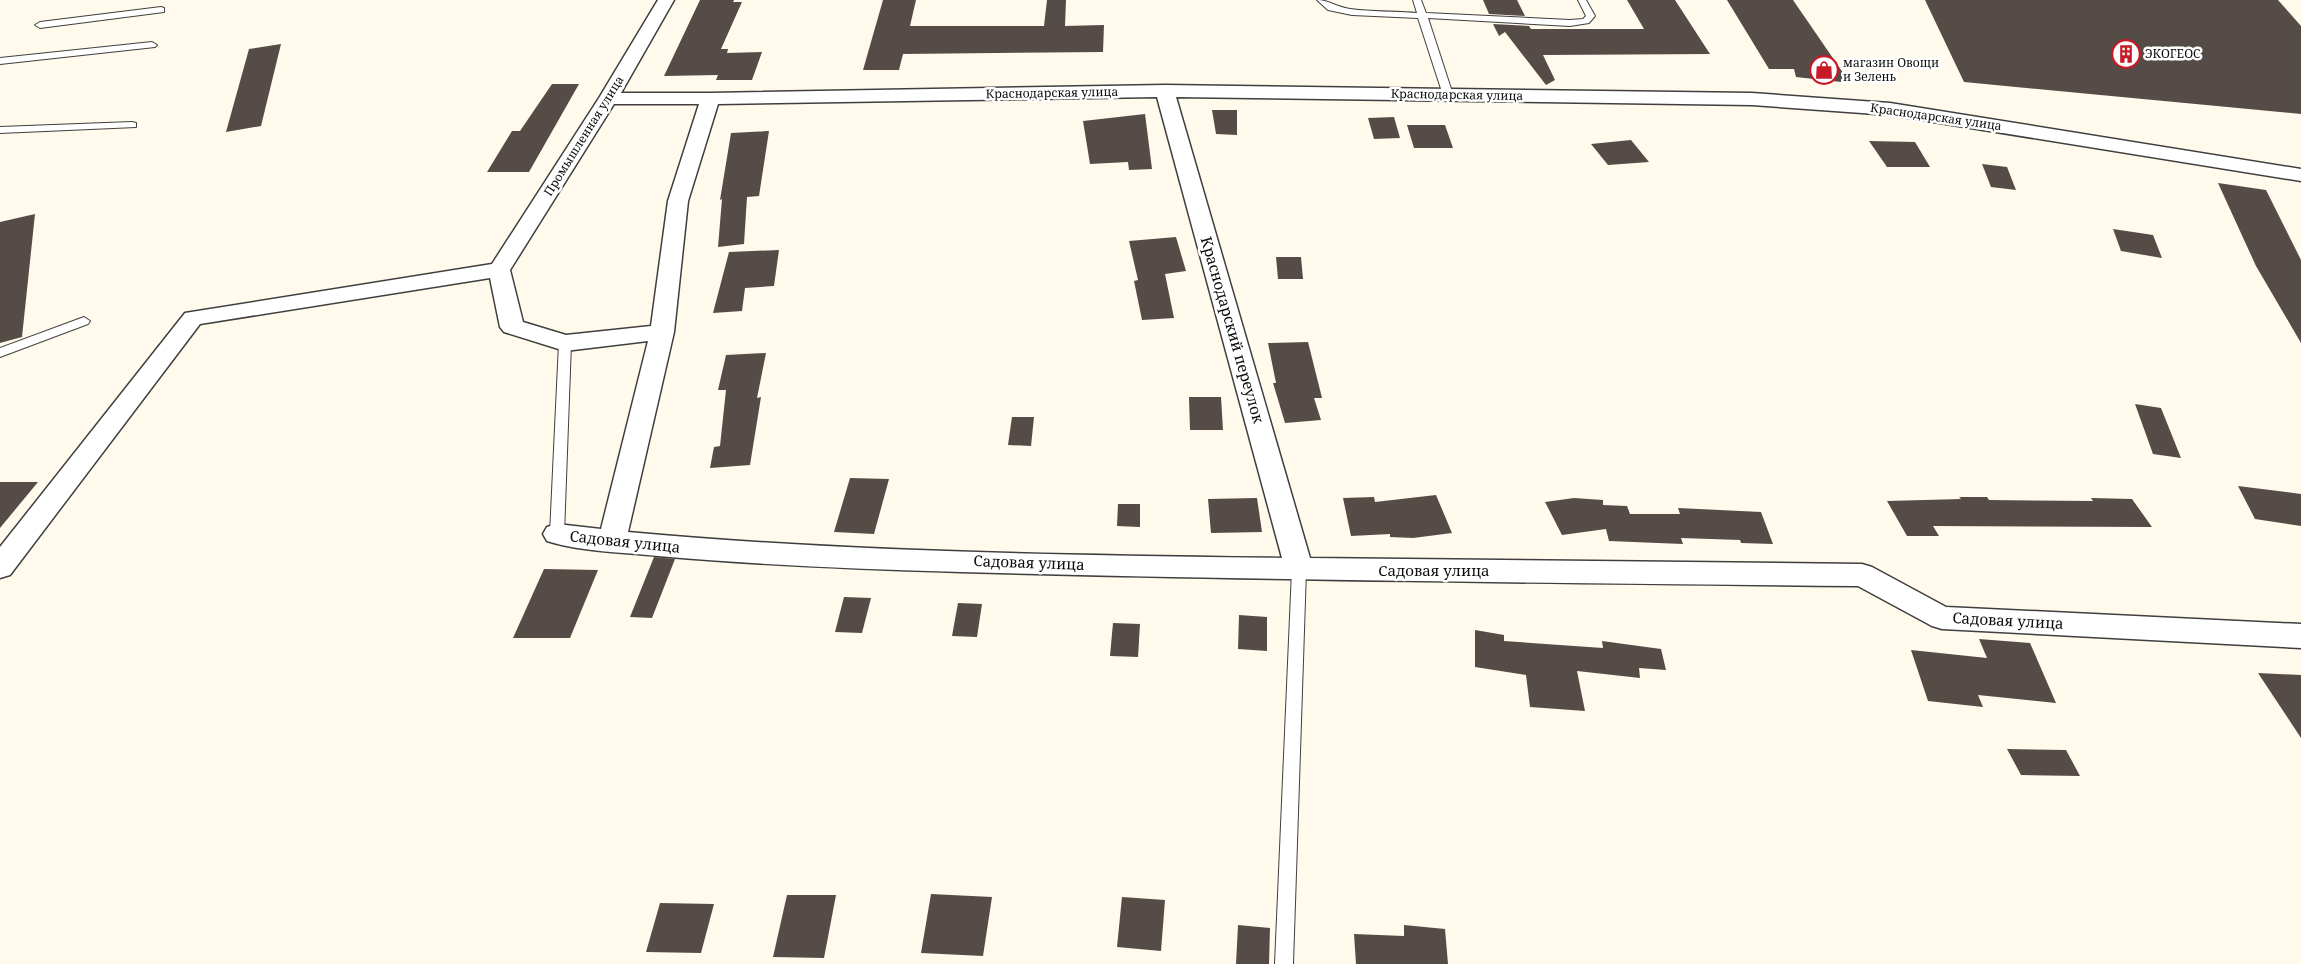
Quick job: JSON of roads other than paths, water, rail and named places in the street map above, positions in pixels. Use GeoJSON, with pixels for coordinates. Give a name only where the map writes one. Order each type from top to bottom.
{"type":"FeatureCollection","features":[{"type":"Feature","properties":{"kind":"street","name":"Промышленная улица"},"geometry":{"type":"LineString","coordinates":[[498,270],[608,98],[666,0]]}},
{"type":"Feature","properties":{"kind":"street","name":"Краснодарская улица"},"geometry":{"type":"LineString","coordinates":[[608,98],[710,99],[1165,90],[1752,100],[1890,109],[2301,175]]}},
{"type":"Feature","properties":{"kind":"street","name":"Краснодарский переулок"},"geometry":{"type":"LineString","coordinates":[[1165,90],[1299,570]]}},
{"type":"Feature","properties":{"kind":"street"},"geometry":{"type":"LineString","coordinates":[[612,542],[662,332],[678,201],[710,99]]}},
{"type":"Feature","properties":{"kind":"street"},"geometry":{"type":"LineString","coordinates":[[0,568],[193,318],[498,270],[512,327],[565,343],[662,332]]}},
{"type":"Feature","properties":{"kind":"street","name":"Садовая улица"},"geometry":{"type":"LineString","coordinates":[[557,534],[612,542],[782,556],[1299,570],[1862,574],[1942,618],[2301,636]]}},
{"type":"Feature","properties":{"kind":"lane"},"geometry":{"type":"LineString","coordinates":[[1320,0],[1331,8],[1352,12],[1570,22],[1586,21],[1591,16],[1582,0]]}},
{"type":"Feature","properties":{"kind":"lane"},"geometry":{"type":"LineString","coordinates":[[1417,0],[1448,95]]}},
{"type":"Feature","properties":{"kind":"lane"},"geometry":{"type":"LineString","coordinates":[[40,25],[161,10]]}},
{"type":"Feature","properties":{"kind":"lane"},"geometry":{"type":"LineString","coordinates":[[0,61],[152,46]]}},
{"type":"Feature","properties":{"kind":"lane"},"geometry":{"type":"LineString","coordinates":[[0,130],[132,125]]}},
{"type":"Feature","properties":{"kind":"lane"},"geometry":{"type":"LineString","coordinates":[[0,353],[84,321]]}},
{"type":"Feature","properties":{"kind":"lane"},"geometry":{"type":"LineString","coordinates":[[557,534],[565,343]]}},
{"type":"Feature","properties":{"kind":"lane"},"geometry":{"type":"LineString","coordinates":[[1284,964],[1299,570]]}},
{"type":"Feature","properties":{"kind":"place","name":"ЭКОГЕОС"},"geometry":{"type":"Point","coordinates":[2126,54]}},
{"type":"Feature","properties":{"kind":"place","name":"магазин Овощи и Зелень"},"geometry":{"type":"Point","coordinates":[1824,70]}}]}
